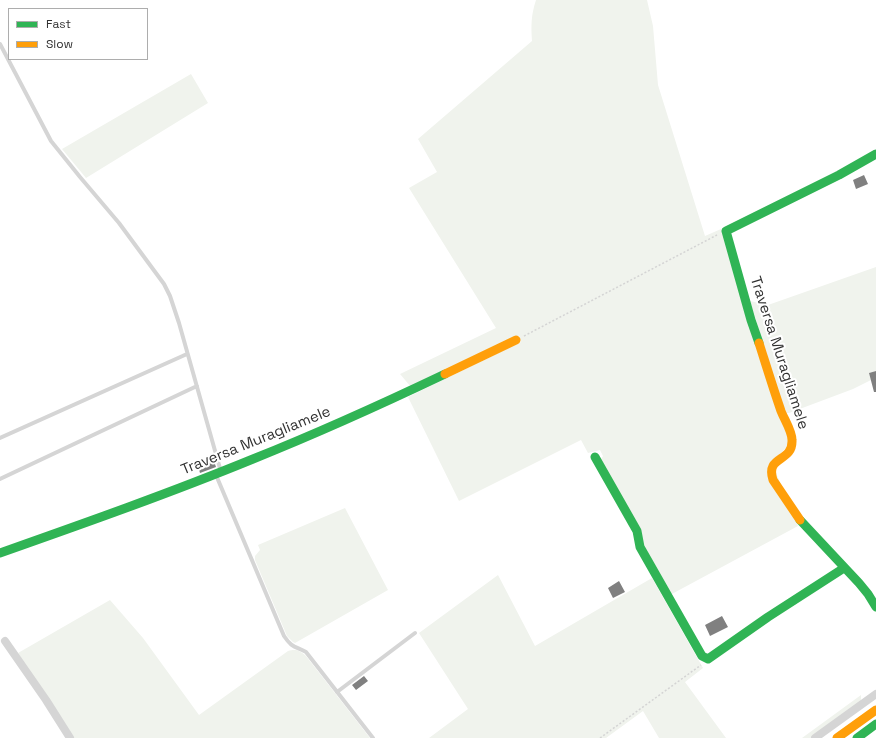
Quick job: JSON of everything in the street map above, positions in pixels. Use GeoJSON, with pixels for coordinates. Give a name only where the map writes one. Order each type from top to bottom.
{"type":"FeatureCollection","features":[{"type":"Feature","properties":{"kind":"street"},"geometry":{"type":"LineString","coordinates":[[726,231],[839,175],[876,154]]}},
{"type":"Feature","properties":{"kind":"street","name":"Traversa Muragliamele"},"geometry":{"type":"LineString","coordinates":[[726,231],[781,411],[792,437],[792,446],[790,451],[773,465],[771,469],[773,480],[802,523],[860,583],[876,607]]}},
{"type":"Feature","properties":{"kind":"street","name":"Traversa Muragliamele"},"geometry":{"type":"LineString","coordinates":[[0,553],[218,473],[395,398],[516,340]]}},
{"type":"Feature","properties":{"kind":"street"},"geometry":{"type":"LineString","coordinates":[[595,457],[637,531],[640,547],[702,656],[708,659],[768,617],[844,568]]}},
{"type":"Feature","properties":{"kind":"street"},"geometry":{"type":"LineString","coordinates":[[5,641],[46,700],[70,738]]}},
{"type":"Feature","properties":{"kind":"street"},"geometry":{"type":"LineString","coordinates":[[815,738],[876,694]]}},
{"type":"Feature","properties":{"kind":"street"},"geometry":{"type":"LineString","coordinates":[[837,738],[876,710]]}},
{"type":"Feature","properties":{"kind":"street"},"geometry":{"type":"LineString","coordinates":[[857,738],[876,724]]}},
{"type":"Feature","properties":{"kind":"lane"},"geometry":{"type":"LineString","coordinates":[[0,44],[8,59]]}},
{"type":"Feature","properties":{"kind":"lane"},"geometry":{"type":"LineString","coordinates":[[8,60],[51,141],[119,223],[164,284],[170,296],[179,323],[218,473],[284,636],[288,643],[306,652],[373,738]]}},
{"type":"Feature","properties":{"kind":"lane"},"geometry":{"type":"LineString","coordinates":[[0,438],[187,354]]}},
{"type":"Feature","properties":{"kind":"lane"},"geometry":{"type":"LineString","coordinates":[[0,479],[196,386]]}},
{"type":"Feature","properties":{"kind":"lane"},"geometry":{"type":"LineString","coordinates":[[337,692],[415,633]]}},
{"type":"Feature","properties":{"kind":"path"},"geometry":{"type":"LineString","coordinates":[[516,340],[726,231]]}},
{"type":"Feature","properties":{"kind":"path"},"geometry":{"type":"LineString","coordinates":[[600,738],[708,659]]}},
{"type":"Feature","properties":{"kind":"shaded area"},"geometry":{"type":"Polygon","coordinates":[[[536,0],[647,0],[653,26],[658,85],[705,236],[721,229],[790,443],[772,463],[798,526],[670,595],[600,461],[603,456],[600,450],[588,453],[581,440],[459,501],[408,397],[521,342],[519,336],[411,387],[400,374],[496,328],[409,188],[437,172],[418,139],[532,41],[532,20],[536,0]]]}},
{"type":"Feature","properties":{"kind":"shaded area"},"geometry":{"type":"Polygon","coordinates":[[[191,74],[208,103],[86,178],[62,149],[191,74]]]}},
{"type":"Feature","properties":{"kind":"shaded area"},"geometry":{"type":"Polygon","coordinates":[[[876,267],[876,371],[869,373],[871,380],[853,389],[789,413],[785,413],[750,301],[768,305],[876,267]]]}},
{"type":"Feature","properties":{"kind":"shaded area"},"geometry":{"type":"Polygon","coordinates":[[[345,508],[388,590],[295,643],[287,636],[255,560],[255,556],[260,550],[258,545],[345,508]]]}},
{"type":"Feature","properties":{"kind":"shaded area"},"geometry":{"type":"Polygon","coordinates":[[[498,575],[535,646],[652,578],[703,668],[685,682],[726,738],[659,738],[643,711],[606,738],[429,738],[468,709],[419,633],[498,575]]]}},
{"type":"Feature","properties":{"kind":"shaded area"},"geometry":{"type":"Polygon","coordinates":[[[110,600],[143,638],[199,715],[288,651],[295,650],[306,656],[370,738],[73,738],[18,653],[110,600]]]}},
{"type":"Feature","properties":{"kind":"shaded area"},"geometry":{"type":"Polygon","coordinates":[[[861,695],[861,701],[810,738],[802,738],[861,695]]]}},
{"type":"Feature","properties":{"kind":"building"},"geometry":{"type":"Polygon","coordinates":[[[864,175],[868,184],[856,189],[853,180],[864,175]]]}},
{"type":"Feature","properties":{"kind":"building"},"geometry":{"type":"Polygon","coordinates":[[[876,371],[876,392],[874,392],[869,373],[876,371]]]}},
{"type":"Feature","properties":{"kind":"building"},"geometry":{"type":"Polygon","coordinates":[[[213,458],[216,467],[200,473],[197,463],[213,458]]]}},
{"type":"Feature","properties":{"kind":"building"},"geometry":{"type":"Polygon","coordinates":[[[619,581],[625,592],[613,598],[608,588],[619,581]]]}},
{"type":"Feature","properties":{"kind":"building"},"geometry":{"type":"Polygon","coordinates":[[[722,616],[728,627],[710,636],[705,625],[722,616]]]}},
{"type":"Feature","properties":{"kind":"building"},"geometry":{"type":"Polygon","coordinates":[[[364,676],[368,681],[356,690],[352,685],[364,676]]]}},
{"type":"Feature","properties":{"kind":"traffic: fast"},"geometry":{"type":"LineString","coordinates":[[759,343],[726,231],[839,175],[876,154]]}},
{"type":"Feature","properties":{"kind":"traffic: fast"},"geometry":{"type":"LineString","coordinates":[[0,553],[127,508],[222,472],[326,429],[445,374]]}},
{"type":"Feature","properties":{"kind":"traffic: fast"},"geometry":{"type":"LineString","coordinates":[[595,457],[637,531],[640,547],[702,656],[708,659],[768,617],[844,568]]}},
{"type":"Feature","properties":{"kind":"traffic: fast"},"geometry":{"type":"LineString","coordinates":[[800,520],[859,583],[876,607]]}},
{"type":"Feature","properties":{"kind":"traffic: fast"},"geometry":{"type":"LineString","coordinates":[[857,738],[876,724]]}},
{"type":"Feature","properties":{"kind":"traffic: slow"},"geometry":{"type":"LineString","coordinates":[[445,374],[516,340]]}},
{"type":"Feature","properties":{"kind":"traffic: slow"},"geometry":{"type":"LineString","coordinates":[[759,343],[781,411],[792,436],[791,447],[788,452],[773,466],[773,480],[800,520]]}},
{"type":"Feature","properties":{"kind":"traffic: slow"},"geometry":{"type":"LineString","coordinates":[[837,738],[876,710]]}}]}
